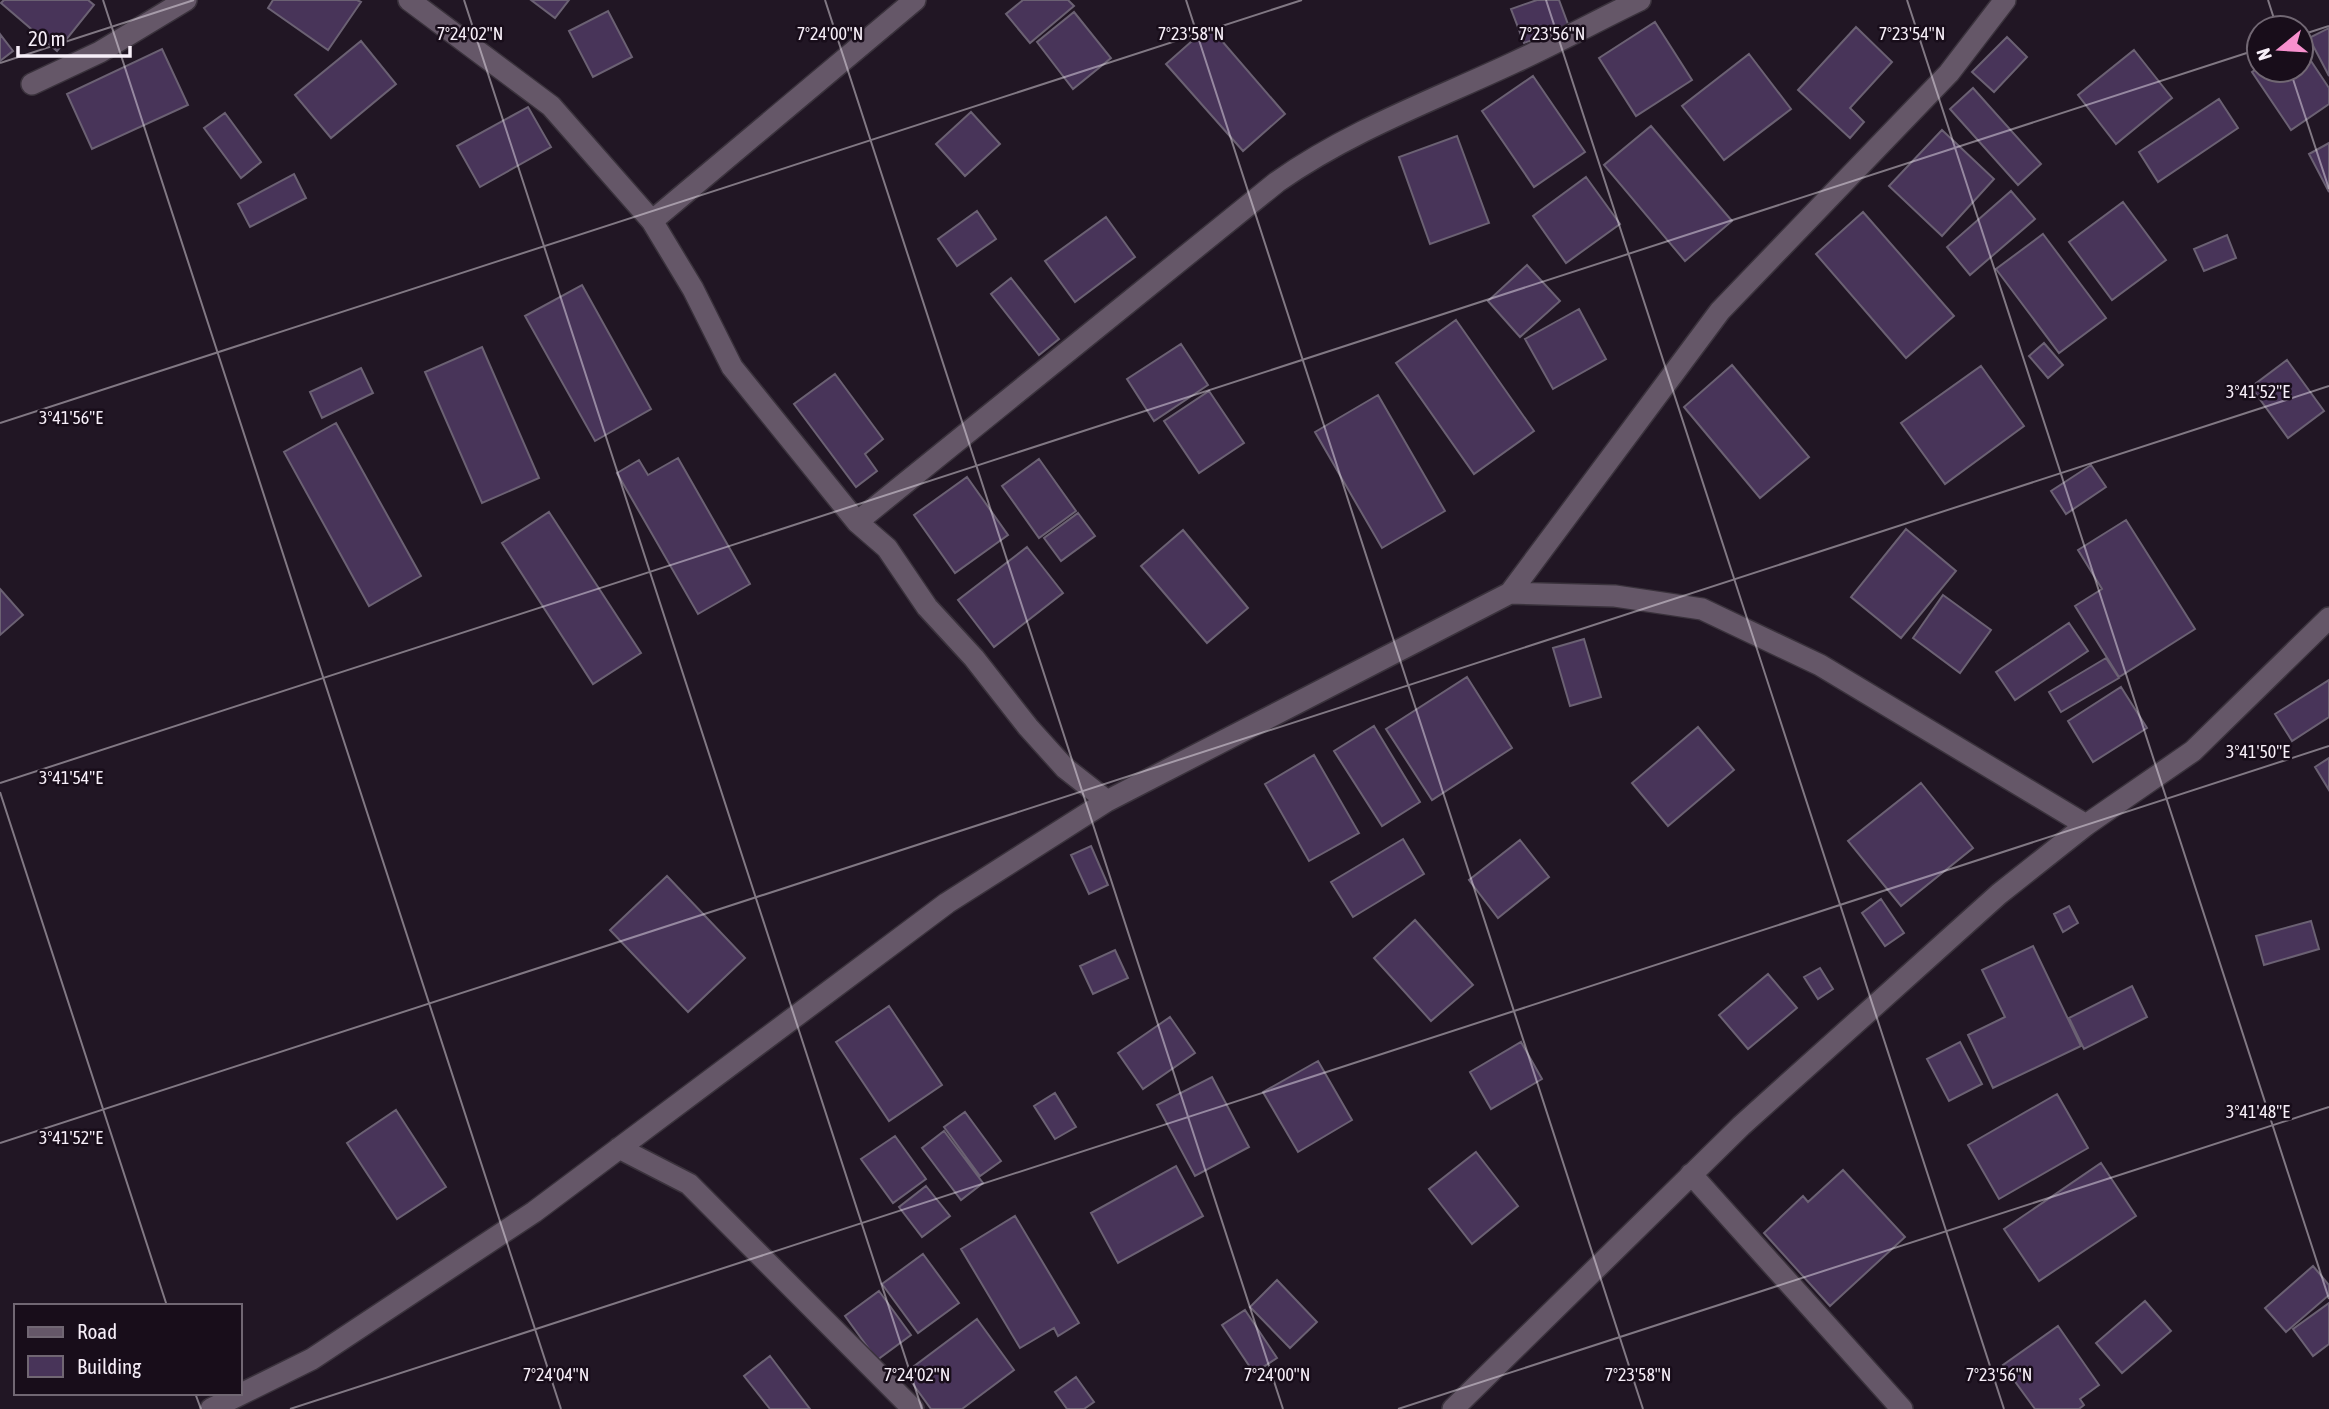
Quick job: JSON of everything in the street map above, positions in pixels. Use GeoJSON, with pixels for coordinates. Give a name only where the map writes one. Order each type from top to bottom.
{"type":"FeatureCollection","features":[{"type":"Feature","properties":{"kind":"street"},"geometry":{"type":"LineString","coordinates":[[32,84],[100,52],[186,0]]}},
{"type":"Feature","properties":{"kind":"street"},"geometry":{"type":"LineString","coordinates":[[410,0],[551,106],[652,221],[693,289],[732,366],[857,522],[887,548],[927,607],[974,657],[1028,727],[1065,768],[1107,801]]}},
{"type":"Feature","properties":{"kind":"street"},"geometry":{"type":"LineString","coordinates":[[652,221],[915,0]]}},
{"type":"Feature","properties":{"kind":"street"},"geometry":{"type":"LineString","coordinates":[[857,522],[1266,190],[1313,156],[1397,113],[1517,61],[1640,0]]}},
{"type":"Feature","properties":{"kind":"street"},"geometry":{"type":"LineString","coordinates":[[242,1394],[312,1359],[534,1212],[947,903],[1107,801],[1510,593],[1720,311],[1949,73],[2006,0]]}},
{"type":"Feature","properties":{"kind":"street"},"geometry":{"type":"LineString","coordinates":[[1510,593],[1615,596],[1702,609],[1820,665],[2086,825]]}},
{"type":"Feature","properties":{"kind":"street"},"geometry":{"type":"LineString","coordinates":[[1453,1409],[1741,1126],[1999,894],[2086,825],[2193,751],[2329,618]]}},
{"type":"Feature","properties":{"kind":"street"},"geometry":{"type":"LineString","coordinates":[[619,1148],[689,1184],[913,1409]]}},
{"type":"Feature","properties":{"kind":"street"},"geometry":{"type":"LineString","coordinates":[[1691,1174],[1902,1409]]}},
{"type":"Feature","properties":{"kind":"street"},"geometry":{"type":"LineString","coordinates":[[211,1409],[239,1395]]}},
{"type":"Feature","properties":{"kind":"building"},"geometry":{"type":"Polygon","coordinates":[[[4,0],[88,0],[94,5],[57,51],[1,3],[4,0]]]}},
{"type":"Feature","properties":{"kind":"building"},"geometry":{"type":"Polygon","coordinates":[[[273,0],[361,2],[328,50],[268,8],[273,0]]]}},
{"type":"Feature","properties":{"kind":"building"},"geometry":{"type":"Polygon","coordinates":[[[531,0],[569,0],[555,18],[531,0]]]}},
{"type":"Feature","properties":{"kind":"building"},"geometry":{"type":"Polygon","coordinates":[[[1023,0],[1068,0],[1074,6],[1030,43],[1006,14],[1023,0]]]}},
{"type":"Feature","properties":{"kind":"building"},"geometry":{"type":"Polygon","coordinates":[[[1537,0],[1559,0],[1569,27],[1524,43],[1511,9],[1537,0]]]}},
{"type":"Feature","properties":{"kind":"building"},"geometry":{"type":"Polygon","coordinates":[[[608,11],[632,57],[593,77],[569,31],[608,11]]]}},
{"type":"Feature","properties":{"kind":"building"},"geometry":{"type":"Polygon","coordinates":[[[1074,12],[1111,58],[1073,89],[1037,42],[1074,12]]]}},
{"type":"Feature","properties":{"kind":"building"},"geometry":{"type":"Polygon","coordinates":[[[1655,22],[1692,80],[1636,116],[1599,58],[1655,22]]]}},
{"type":"Feature","properties":{"kind":"building"},"geometry":{"type":"Polygon","coordinates":[[[1209,26],[1285,114],[1243,151],[1166,64],[1209,26]]]}},
{"type":"Feature","properties":{"kind":"building"},"geometry":{"type":"Polygon","coordinates":[[[1856,27],[1892,62],[1850,108],[1864,122],[1850,138],[1798,90],[1856,27]]]}},
{"type":"Feature","properties":{"kind":"building"},"geometry":{"type":"Polygon","coordinates":[[[2329,28],[2329,76],[2315,49],[2315,35],[2329,28]]]}},
{"type":"Feature","properties":{"kind":"building"},"geometry":{"type":"Polygon","coordinates":[[[0,34],[13,51],[0,61],[0,34]]]}},
{"type":"Feature","properties":{"kind":"building"},"geometry":{"type":"Polygon","coordinates":[[[2007,37],[2027,57],[1994,92],[1972,72],[2007,37]]]}},
{"type":"Feature","properties":{"kind":"building"},"geometry":{"type":"Polygon","coordinates":[[[361,41],[396,84],[331,138],[295,95],[361,41]]]}},
{"type":"Feature","properties":{"kind":"building"},"geometry":{"type":"Polygon","coordinates":[[[162,49],[188,105],[92,149],[67,94],[162,49]]]}},
{"type":"Feature","properties":{"kind":"building"},"geometry":{"type":"Polygon","coordinates":[[[2134,50],[2172,98],[2116,144],[2078,95],[2134,50]]]}},
{"type":"Feature","properties":{"kind":"building"},"geometry":{"type":"Polygon","coordinates":[[[1749,54],[1791,109],[1724,160],[1682,106],[1749,54]]]}},
{"type":"Feature","properties":{"kind":"building"},"geometry":{"type":"Polygon","coordinates":[[[2315,67],[2329,88],[2329,104],[2291,130],[2260,84],[2315,84],[2315,67]]]}},
{"type":"Feature","properties":{"kind":"building"},"geometry":{"type":"Polygon","coordinates":[[[1533,76],[1585,152],[1534,187],[1482,111],[1533,76]]]}},
{"type":"Feature","properties":{"kind":"building"},"geometry":{"type":"Polygon","coordinates":[[[1973,88],[2041,164],[2018,185],[1950,109],[1973,88]]]}},
{"type":"Feature","properties":{"kind":"building"},"geometry":{"type":"Polygon","coordinates":[[[2219,99],[2238,128],[2158,182],[2139,152],[2219,99]]]}},
{"type":"Feature","properties":{"kind":"building"},"geometry":{"type":"Polygon","coordinates":[[[528,107],[551,147],[480,187],[457,146],[528,107]]]}},
{"type":"Feature","properties":{"kind":"building"},"geometry":{"type":"Polygon","coordinates":[[[971,112],[1000,144],[965,176],[936,144],[971,112]]]}},
{"type":"Feature","properties":{"kind":"building"},"geometry":{"type":"Polygon","coordinates":[[[225,113],[261,162],[241,178],[204,128],[225,113]]]}},
{"type":"Feature","properties":{"kind":"building"},"geometry":{"type":"Polygon","coordinates":[[[1651,126],[1732,221],[1685,261],[1604,165],[1651,126]]]}},
{"type":"Feature","properties":{"kind":"building"},"geometry":{"type":"Polygon","coordinates":[[[1942,130],[1994,179],[1942,236],[1889,186],[1942,130]]]}},
{"type":"Feature","properties":{"kind":"building"},"geometry":{"type":"Polygon","coordinates":[[[1457,136],[1489,223],[1430,244],[1399,157],[1457,136]]]}},
{"type":"Feature","properties":{"kind":"building"},"geometry":{"type":"Polygon","coordinates":[[[2329,143],[2329,192],[2309,154],[2329,143]]]}},
{"type":"Feature","properties":{"kind":"building"},"geometry":{"type":"Polygon","coordinates":[[[294,174],[306,198],[250,227],[238,204],[294,174]]]}},
{"type":"Feature","properties":{"kind":"building"},"geometry":{"type":"Polygon","coordinates":[[[1586,177],[1620,224],[1566,263],[1533,216],[1586,177]]]}},
{"type":"Feature","properties":{"kind":"building"},"geometry":{"type":"Polygon","coordinates":[[[2011,191],[2035,219],[1970,275],[1947,247],[2011,191]]]}},
{"type":"Feature","properties":{"kind":"building"},"geometry":{"type":"Polygon","coordinates":[[[2123,202],[2166,260],[2112,300],[2069,242],[2123,202]]]}},
{"type":"Feature","properties":{"kind":"building"},"geometry":{"type":"Polygon","coordinates":[[[977,211],[996,239],[957,266],[938,239],[977,211]]]}},
{"type":"Feature","properties":{"kind":"building"},"geometry":{"type":"Polygon","coordinates":[[[1863,212],[1954,316],[1906,358],[1816,254],[1863,212]]]}},
{"type":"Feature","properties":{"kind":"building"},"geometry":{"type":"Polygon","coordinates":[[[1106,217],[1135,257],[1075,302],[1045,261],[1106,217]]]}},
{"type":"Feature","properties":{"kind":"building"},"geometry":{"type":"Polygon","coordinates":[[[2043,234],[2106,318],[2059,353],[1996,269],[2043,234]]]}},
{"type":"Feature","properties":{"kind":"building"},"geometry":{"type":"Polygon","coordinates":[[[2227,235],[2236,258],[2204,271],[2194,249],[2227,235]]]}},
{"type":"Feature","properties":{"kind":"building"},"geometry":{"type":"Polygon","coordinates":[[[1527,265],[1560,301],[1520,337],[1488,301],[1527,265]]]}},
{"type":"Feature","properties":{"kind":"building"},"geometry":{"type":"Polygon","coordinates":[[[1011,278],[1059,339],[1039,355],[991,294],[1011,278]]]}},
{"type":"Feature","properties":{"kind":"building"},"geometry":{"type":"Polygon","coordinates":[[[582,285],[651,409],[595,441],[525,316],[582,285]]]}},
{"type":"Feature","properties":{"kind":"building"},"geometry":{"type":"Polygon","coordinates":[[[1579,309],[1606,359],[1553,389],[1525,339],[1579,309]]]}},
{"type":"Feature","properties":{"kind":"building"},"geometry":{"type":"Polygon","coordinates":[[[1456,320],[1534,431],[1474,474],[1396,363],[1456,320]]]}},
{"type":"Feature","properties":{"kind":"building"},"geometry":{"type":"Polygon","coordinates":[[[2044,343],[2063,365],[2048,378],[2029,356],[2044,343]]]}},
{"type":"Feature","properties":{"kind":"building"},"geometry":{"type":"Polygon","coordinates":[[[1181,344],[1208,385],[1154,421],[1127,379],[1181,344]]]}},
{"type":"Feature","properties":{"kind":"building"},"geometry":{"type":"Polygon","coordinates":[[[482,347],[539,478],[482,503],[425,372],[482,347]]]}},
{"type":"Feature","properties":{"kind":"building"},"geometry":{"type":"Polygon","coordinates":[[[2287,360],[2324,411],[2288,438],[2251,387],[2287,360]]]}},
{"type":"Feature","properties":{"kind":"building"},"geometry":{"type":"Polygon","coordinates":[[[1732,365],[1809,457],[1760,498],[1684,407],[1732,365]]]}},
{"type":"Feature","properties":{"kind":"building"},"geometry":{"type":"Polygon","coordinates":[[[1981,366],[2024,426],[1945,484],[1901,423],[1981,366]]]}},
{"type":"Feature","properties":{"kind":"building"},"geometry":{"type":"Polygon","coordinates":[[[361,368],[373,393],[322,418],[310,392],[361,368]]]}},
{"type":"Feature","properties":{"kind":"building"},"geometry":{"type":"Polygon","coordinates":[[[835,374],[883,439],[865,454],[877,471],[856,487],[794,404],[835,374]]]}},
{"type":"Feature","properties":{"kind":"building"},"geometry":{"type":"Polygon","coordinates":[[[1209,391],[1244,443],[1199,473],[1164,421],[1209,391]]]}},
{"type":"Feature","properties":{"kind":"building"},"geometry":{"type":"Polygon","coordinates":[[[1378,395],[1445,511],[1382,548],[1315,432],[1378,395]]]}},
{"type":"Feature","properties":{"kind":"building"},"geometry":{"type":"Polygon","coordinates":[[[336,423],[421,576],[369,606],[284,452],[336,423]]]}},
{"type":"Feature","properties":{"kind":"building"},"geometry":{"type":"Polygon","coordinates":[[[678,458],[750,584],[698,614],[617,473],[639,460],[648,475],[678,458]]]}},
{"type":"Feature","properties":{"kind":"building"},"geometry":{"type":"Polygon","coordinates":[[[1039,459],[1076,511],[1039,538],[1002,486],[1039,459]]]}},
{"type":"Feature","properties":{"kind":"building"},"geometry":{"type":"Polygon","coordinates":[[[2091,465],[2106,487],[2066,514],[2051,491],[2091,465]]]}},
{"type":"Feature","properties":{"kind":"building"},"geometry":{"type":"Polygon","coordinates":[[[967,477],[1008,535],[955,573],[914,515],[967,477]]]}},
{"type":"Feature","properties":{"kind":"building"},"geometry":{"type":"Polygon","coordinates":[[[549,512],[641,653],[593,684],[502,543],[549,512]]]}},
{"type":"Feature","properties":{"kind":"building"},"geometry":{"type":"Polygon","coordinates":[[[1078,513],[1095,536],[1061,561],[1044,538],[1078,513]]]}},
{"type":"Feature","properties":{"kind":"building"},"geometry":{"type":"Polygon","coordinates":[[[2126,520],[2195,629],[2119,677],[2075,606],[2102,589],[2078,550],[2126,520]]]}},
{"type":"Feature","properties":{"kind":"building"},"geometry":{"type":"Polygon","coordinates":[[[1906,529],[1956,571],[1901,638],[1851,597],[1906,529]]]}},
{"type":"Feature","properties":{"kind":"building"},"geometry":{"type":"Polygon","coordinates":[[[1183,530],[1248,608],[1207,643],[1141,566],[1183,530]]]}},
{"type":"Feature","properties":{"kind":"building"},"geometry":{"type":"Polygon","coordinates":[[[1027,547],[1063,593],[994,647],[958,600],[1027,547]]]}},
{"type":"Feature","properties":{"kind":"building"},"geometry":{"type":"Polygon","coordinates":[[[0,589],[23,615],[0,635],[0,589]]]}},
{"type":"Feature","properties":{"kind":"building"},"geometry":{"type":"Polygon","coordinates":[[[1943,595],[1991,630],[1960,673],[1913,638],[1943,595]]]}},
{"type":"Feature","properties":{"kind":"building"},"geometry":{"type":"Polygon","coordinates":[[[2069,623],[2088,651],[2015,700],[1996,672],[2069,623]]]}},
{"type":"Feature","properties":{"kind":"building"},"geometry":{"type":"Polygon","coordinates":[[[1584,639],[1601,697],[1570,706],[1553,648],[1584,639]]]}},
{"type":"Feature","properties":{"kind":"building"},"geometry":{"type":"Polygon","coordinates":[[[2106,658],[2119,678],[2061,712],[2049,692],[2106,658]]]}},
{"type":"Feature","properties":{"kind":"building"},"geometry":{"type":"Polygon","coordinates":[[[1467,677],[1512,748],[1432,800],[1386,729],[1467,677]]]}},
{"type":"Feature","properties":{"kind":"building"},"geometry":{"type":"Polygon","coordinates":[[[2329,680],[2329,717],[2292,741],[2275,714],[2329,680]]]}},
{"type":"Feature","properties":{"kind":"building"},"geometry":{"type":"Polygon","coordinates":[[[2121,687],[2147,728],[2093,762],[2068,721],[2121,687]]]}},
{"type":"Feature","properties":{"kind":"building"},"geometry":{"type":"Polygon","coordinates":[[[1374,726],[1420,802],[1382,826],[1334,751],[1374,726]]]}},
{"type":"Feature","properties":{"kind":"building"},"geometry":{"type":"Polygon","coordinates":[[[1698,727],[1734,770],[1668,826],[1632,783],[1698,727]]]}},
{"type":"Feature","properties":{"kind":"building"},"geometry":{"type":"Polygon","coordinates":[[[1314,755],[1359,833],[1309,861],[1265,784],[1314,755]]]}},
{"type":"Feature","properties":{"kind":"building"},"geometry":{"type":"Polygon","coordinates":[[[2329,758],[2329,790],[2315,767],[2329,758]]]}},
{"type":"Feature","properties":{"kind":"building"},"geometry":{"type":"Polygon","coordinates":[[[1921,783],[1973,848],[1901,906],[1848,841],[1921,783]]]}},
{"type":"Feature","properties":{"kind":"building"},"geometry":{"type":"Polygon","coordinates":[[[1403,839],[1424,874],[1353,917],[1331,882],[1403,839]]]}},
{"type":"Feature","properties":{"kind":"building"},"geometry":{"type":"Polygon","coordinates":[[[1520,840],[1549,877],[1498,918],[1469,880],[1520,840]]]}},
{"type":"Feature","properties":{"kind":"building"},"geometry":{"type":"Polygon","coordinates":[[[1091,846],[1108,885],[1089,894],[1071,855],[1091,846]]]}},
{"type":"Feature","properties":{"kind":"building"},"geometry":{"type":"Polygon","coordinates":[[[667,876],[745,958],[688,1012],[610,930],[667,876]]]}},
{"type":"Feature","properties":{"kind":"building"},"geometry":{"type":"Polygon","coordinates":[[[1881,899],[1904,933],[1885,946],[1862,913],[1881,899]]]}},
{"type":"Feature","properties":{"kind":"building"},"geometry":{"type":"Polygon","coordinates":[[[2069,906],[2078,923],[2063,932],[2054,914],[2069,906]]]}},
{"type":"Feature","properties":{"kind":"building"},"geometry":{"type":"Polygon","coordinates":[[[1415,920],[1473,985],[1431,1021],[1374,958],[1415,920]]]}},
{"type":"Feature","properties":{"kind":"building"},"geometry":{"type":"Polygon","coordinates":[[[2311,921],[2319,949],[2264,965],[2256,936],[2311,921]]]}},
{"type":"Feature","properties":{"kind":"building"},"geometry":{"type":"Polygon","coordinates":[[[2033,946],[2081,1046],[1993,1088],[1968,1035],[2005,1017],[1982,970],[2033,946]]]}},
{"type":"Feature","properties":{"kind":"building"},"geometry":{"type":"Polygon","coordinates":[[[1115,950],[1128,978],[1093,994],[1080,966],[1115,950]]]}},
{"type":"Feature","properties":{"kind":"building"},"geometry":{"type":"Polygon","coordinates":[[[1820,968],[1833,989],[1818,999],[1804,977],[1820,968]]]}},
{"type":"Feature","properties":{"kind":"building"},"geometry":{"type":"Polygon","coordinates":[[[1768,974],[1797,1008],[1748,1049],[1719,1015],[1768,974]]]}},
{"type":"Feature","properties":{"kind":"building"},"geometry":{"type":"Polygon","coordinates":[[[2132,986],[2147,1017],[2084,1049],[2069,1018],[2132,986]]]}},
{"type":"Feature","properties":{"kind":"building"},"geometry":{"type":"Polygon","coordinates":[[[889,1006],[942,1085],[889,1121],[836,1042],[889,1006]]]}},
{"type":"Feature","properties":{"kind":"building"},"geometry":{"type":"Polygon","coordinates":[[[1170,1017],[1195,1053],[1143,1089],[1118,1053],[1170,1017]]]}},
{"type":"Feature","properties":{"kind":"building"},"geometry":{"type":"Polygon","coordinates":[[[1521,1042],[1542,1079],[1491,1109],[1470,1072],[1521,1042]]]}},
{"type":"Feature","properties":{"kind":"building"},"geometry":{"type":"Polygon","coordinates":[[[1960,1042],[1982,1084],[1949,1101],[1927,1059],[1960,1042]]]}},
{"type":"Feature","properties":{"kind":"building"},"geometry":{"type":"Polygon","coordinates":[[[1318,1061],[1352,1120],[1298,1152],[1263,1092],[1318,1061]]]}},
{"type":"Feature","properties":{"kind":"building"},"geometry":{"type":"Polygon","coordinates":[[[1212,1077],[1249,1147],[1195,1176],[1157,1105],[1212,1077]]]}},
{"type":"Feature","properties":{"kind":"building"},"geometry":{"type":"Polygon","coordinates":[[[1055,1093],[1076,1127],[1055,1139],[1034,1106],[1055,1093]]]}},
{"type":"Feature","properties":{"kind":"building"},"geometry":{"type":"Polygon","coordinates":[[[2057,1094],[2088,1148],[1999,1199],[1968,1145],[2057,1094]]]}},
{"type":"Feature","properties":{"kind":"building"},"geometry":{"type":"Polygon","coordinates":[[[396,1110],[446,1187],[397,1219],[347,1143],[396,1110]]]}},
{"type":"Feature","properties":{"kind":"building"},"geometry":{"type":"Polygon","coordinates":[[[965,1112],[1001,1161],[980,1176],[944,1127],[965,1112]]]}},
{"type":"Feature","properties":{"kind":"building"},"geometry":{"type":"Polygon","coordinates":[[[944,1131],[983,1183],[961,1200],[922,1148],[944,1131]]]}},
{"type":"Feature","properties":{"kind":"building"},"geometry":{"type":"Polygon","coordinates":[[[895,1136],[926,1179],[893,1203],[861,1159],[895,1136]]]}},
{"type":"Feature","properties":{"kind":"building"},"geometry":{"type":"Polygon","coordinates":[[[1476,1152],[1518,1206],[1472,1244],[1429,1189],[1476,1152]]]}},
{"type":"Feature","properties":{"kind":"building"},"geometry":{"type":"Polygon","coordinates":[[[2101,1163],[2136,1216],[2039,1281],[2004,1229],[2101,1163]]]}},
{"type":"Feature","properties":{"kind":"building"},"geometry":{"type":"Polygon","coordinates":[[[1176,1166],[1203,1216],[1118,1263],[1091,1213],[1176,1166]]]}},
{"type":"Feature","properties":{"kind":"building"},"geometry":{"type":"Polygon","coordinates":[[[1843,1170],[1905,1237],[1830,1306],[1764,1233],[1803,1196],[1808,1202],[1843,1170]]]}},
{"type":"Feature","properties":{"kind":"building"},"geometry":{"type":"Polygon","coordinates":[[[926,1186],[950,1216],[922,1237],[899,1207],[926,1186]]]}},
{"type":"Feature","properties":{"kind":"building"},"geometry":{"type":"Polygon","coordinates":[[[1015,1216],[1079,1323],[1058,1336],[1054,1328],[1020,1348],[961,1249],[1015,1216]]]}},
{"type":"Feature","properties":{"kind":"building"},"geometry":{"type":"Polygon","coordinates":[[[923,1254],[959,1303],[918,1333],[882,1284],[923,1254]]]}},
{"type":"Feature","properties":{"kind":"building"},"geometry":{"type":"Polygon","coordinates":[[[2313,1266],[2329,1285],[2329,1295],[2286,1332],[2265,1308],[2313,1266]]]}},
{"type":"Feature","properties":{"kind":"building"},"geometry":{"type":"Polygon","coordinates":[[[1277,1280],[1317,1322],[1290,1348],[1250,1307],[1277,1280]]]}},
{"type":"Feature","properties":{"kind":"building"},"geometry":{"type":"Polygon","coordinates":[[[879,1291],[911,1335],[877,1360],[845,1316],[879,1291]]]}},
{"type":"Feature","properties":{"kind":"building"},"geometry":{"type":"Polygon","coordinates":[[[2145,1301],[2171,1331],[2122,1373],[2096,1343],[2145,1301]]]}},
{"type":"Feature","properties":{"kind":"building"},"geometry":{"type":"Polygon","coordinates":[[[2329,1303],[2329,1344],[2313,1356],[2293,1329],[2329,1303]]]}},
{"type":"Feature","properties":{"kind":"building"},"geometry":{"type":"Polygon","coordinates":[[[1245,1310],[1277,1358],[1254,1373],[1222,1325],[1245,1310]]]}},
{"type":"Feature","properties":{"kind":"building"},"geometry":{"type":"Polygon","coordinates":[[[977,1319],[1014,1370],[962,1409],[931,1409],[905,1373],[977,1319]]]}},
{"type":"Feature","properties":{"kind":"building"},"geometry":{"type":"Polygon","coordinates":[[[2058,1326],[2099,1385],[2080,1399],[2084,1405],[2079,1409],[2035,1409],[2003,1365],[2058,1326]]]}},
{"type":"Feature","properties":{"kind":"building"},"geometry":{"type":"Polygon","coordinates":[[[770,1356],[810,1409],[770,1409],[744,1376],[770,1356]]]}},
{"type":"Feature","properties":{"kind":"building"},"geometry":{"type":"Polygon","coordinates":[[[1076,1377],[1094,1402],[1084,1409],[1067,1409],[1055,1392],[1076,1377]]]}}]}
